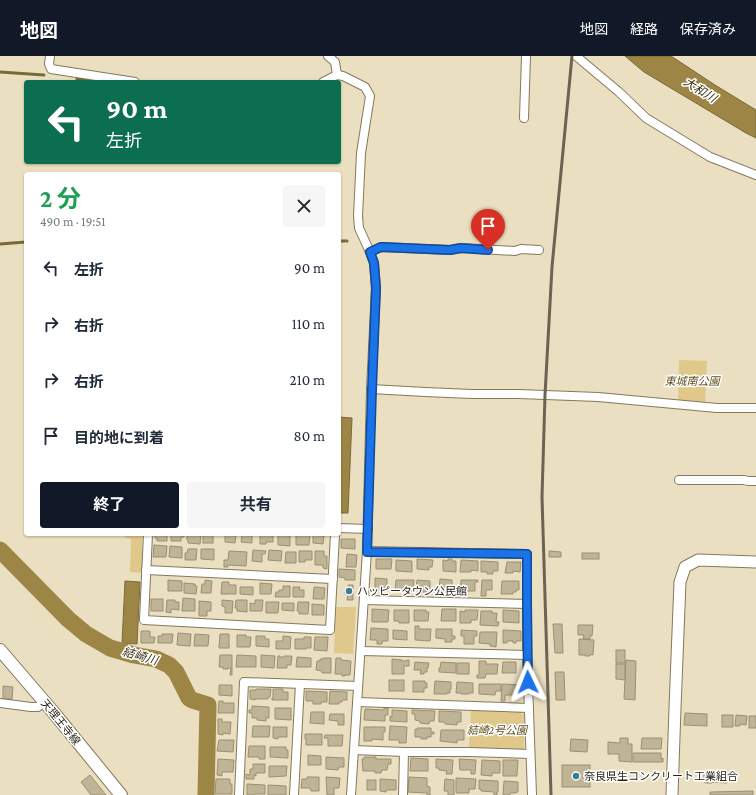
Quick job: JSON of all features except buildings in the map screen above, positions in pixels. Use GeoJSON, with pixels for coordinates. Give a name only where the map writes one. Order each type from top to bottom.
{"type":"FeatureCollection","features":[{"type":"Feature","properties":{"kind":"main road","name":"天理王寺線"},"geometry":{"type":"LineString","coordinates":[[0,650],[45,701],[121,795]]}},
{"type":"Feature","properties":{"kind":"street"},"geometry":{"type":"LineString","coordinates":[[50,56],[51,69],[122,80]]}},
{"type":"Feature","properties":{"kind":"street"},"geometry":{"type":"LineString","coordinates":[[328,56],[336,59],[337,74]]}},
{"type":"Feature","properties":{"kind":"street"},"geometry":{"type":"LineString","coordinates":[[524,118],[526,56]]}},
{"type":"Feature","properties":{"kind":"street"},"geometry":{"type":"LineString","coordinates":[[576,56],[619,92],[646,118],[710,157],[756,175]]}},
{"type":"Feature","properties":{"kind":"street"},"geometry":{"type":"LineString","coordinates":[[326,80],[337,74],[343,76],[365,87],[370,96],[361,153],[358,216],[359,228],[374,263],[376,288],[367,552],[351,795]]}},
{"type":"Feature","properties":{"kind":"street"},"geometry":{"type":"LineString","coordinates":[[370,252],[381,247],[450,250],[461,248],[538,250]]}},
{"type":"Feature","properties":{"kind":"street"},"geometry":{"type":"LineString","coordinates":[[372,389],[472,394],[598,397],[717,408],[756,408]]}},
{"type":"Feature","properties":{"kind":"street"},"geometry":{"type":"LineString","coordinates":[[679,480],[756,481]]}},
{"type":"Feature","properties":{"kind":"street"},"geometry":{"type":"LineString","coordinates":[[341,528],[368,529]]}},
{"type":"Feature","properties":{"kind":"street"},"geometry":{"type":"LineString","coordinates":[[148,536],[144,620],[322,630],[330,630],[335,536]]}},
{"type":"Feature","properties":{"kind":"street"},"geometry":{"type":"LineString","coordinates":[[367,552],[527,554],[527,655],[532,795]]}},
{"type":"Feature","properties":{"kind":"street"},"geometry":{"type":"LineString","coordinates":[[672,795],[680,582],[685,567],[698,560],[756,562]]}},
{"type":"Feature","properties":{"kind":"street"},"geometry":{"type":"LineString","coordinates":[[146,570],[333,579]]}},
{"type":"Feature","properties":{"kind":"street"},"geometry":{"type":"LineString","coordinates":[[364,600],[527,604]]}},
{"type":"Feature","properties":{"kind":"street"},"geometry":{"type":"LineString","coordinates":[[361,651],[527,655]]}},
{"type":"Feature","properties":{"kind":"street"},"geometry":{"type":"LineString","coordinates":[[239,795],[244,682],[358,686]]}},
{"type":"Feature","properties":{"kind":"street"},"geometry":{"type":"LineString","coordinates":[[294,795],[300,684]]}},
{"type":"Feature","properties":{"kind":"street"},"geometry":{"type":"LineString","coordinates":[[0,703],[38,707],[45,701]]}},
{"type":"Feature","properties":{"kind":"street"},"geometry":{"type":"LineString","coordinates":[[357,702],[529,708]]}},
{"type":"Feature","properties":{"kind":"street"},"geometry":{"type":"LineString","coordinates":[[354,750],[530,754]]}},
{"type":"Feature","properties":{"kind":"street"},"geometry":{"type":"LineString","coordinates":[[403,795],[404,752]]}},
{"type":"Feature","properties":{"kind":"green space","name":"東城南公園"},"geometry":{"type":"Polygon","coordinates":[[[679,360],[707,361],[705,404],[678,401],[679,360]]]}},
{"type":"Feature","properties":{"kind":"green space"},"geometry":{"type":"Polygon","coordinates":[[[125,536],[142,536],[142,573],[130,572],[131,539],[125,538],[125,536]]]}},
{"type":"Feature","properties":{"kind":"green space"},"geometry":{"type":"Polygon","coordinates":[[[336,607],[356,607],[353,654],[334,653],[336,607]]]}},
{"type":"Feature","properties":{"kind":"green space","name":"結崎2号公園"},"geometry":{"type":"Polygon","coordinates":[[[471,710],[519,711],[524,715],[524,750],[469,748],[471,710]]]}},
{"type":"Feature","properties":{"kind":"water","name":"大和川"},"geometry":{"type":"Polygon","coordinates":[[[625,56],[671,56],[756,110],[756,138],[644,72],[625,56]]]}},
{"type":"Feature","properties":{"kind":"water"},"geometry":{"type":"Polygon","coordinates":[[[341,417],[352,418],[348,513],[341,513],[341,417]]]}},
{"type":"Feature","properties":{"kind":"water"},"geometry":{"type":"Polygon","coordinates":[[[125,581],[140,582],[137,644],[122,643],[125,581]]]}},
{"type":"Feature","properties":{"kind":"waterway"},"geometry":{"type":"LineString","coordinates":[[0,72],[44,75]]}},
{"type":"Feature","properties":{"kind":"waterway"},"geometry":{"type":"LineString","coordinates":[[77,79],[84,80]]}},
{"type":"Feature","properties":{"kind":"waterway"},"geometry":{"type":"LineString","coordinates":[[341,241],[347,241]]}},
{"type":"Feature","properties":{"kind":"waterway"},"geometry":{"type":"LineString","coordinates":[[0,244],[24,242]]}},
{"type":"Feature","properties":{"kind":"waterway","name":"結崎川"},"geometry":{"type":"LineString","coordinates":[[0,550],[68,619],[86,634],[110,648],[134,655],[156,659],[169,665],[176,672],[189,698],[208,705],[206,795]]}},
{"type":"Feature","properties":{"kind":"railway"},"geometry":{"type":"LineString","coordinates":[[551,795],[542,497],[545,395],[552,267],[572,56]]}},
{"type":"Feature","properties":{"kind":"place","name":"ハッピータウン公民館"},"geometry":{"type":"Point","coordinates":[349,591]}},
{"type":"Feature","properties":{"kind":"place","name":"奈良県生コンクリート工業組合"},"geometry":{"type":"Point","coordinates":[576,776]}},
{"type":"Feature","properties":{"kind":"route"},"geometry":{"type":"LineString","coordinates":[[488,250],[461,248],[450,250],[381,247],[370,252],[374,263],[376,288],[367,552],[527,554],[528,682]]}}]}
